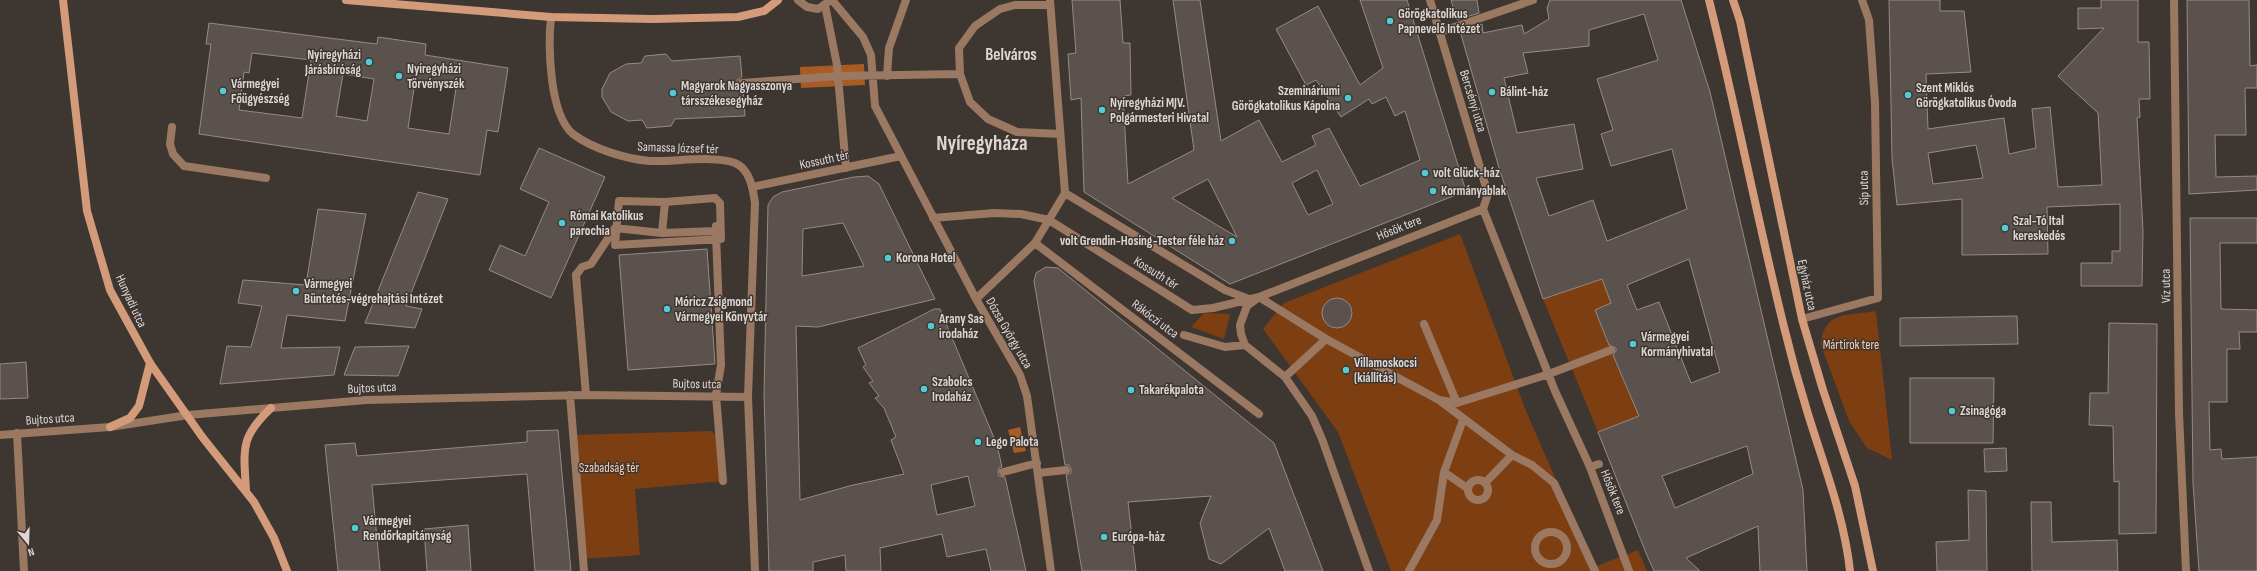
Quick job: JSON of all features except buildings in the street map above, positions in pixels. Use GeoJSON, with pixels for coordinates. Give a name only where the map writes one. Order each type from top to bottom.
{"type":"FeatureCollection","features":[{"type":"Feature","properties":{"kind":"street","name":"Hunyadi utca"},"geometry":{"type":"LineString","coordinates":[[63,0],[87,211],[110,290],[150,363],[246,491],[274,538],[287,571]]}},
{"type":"Feature","properties":{"kind":"street"},"geometry":{"type":"LineString","coordinates":[[346,0],[551,17],[653,19],[738,17],[764,11],[778,0]]}},
{"type":"Feature","properties":{"kind":"street"},"geometry":{"type":"LineString","coordinates":[[798,0],[807,7],[818,9],[829,2]]}},
{"type":"Feature","properties":{"kind":"street"},"geometry":{"type":"LineString","coordinates":[[886,76],[889,48],[906,0]]}},
{"type":"Feature","properties":{"kind":"street","name":"Bercsényi utca"},"geometry":{"type":"LineString","coordinates":[[1430,0],[1488,194],[1483,210]]}},
{"type":"Feature","properties":{"kind":"street"},"geometry":{"type":"LineString","coordinates":[[1440,32],[1533,0]]}},
{"type":"Feature","properties":{"kind":"street"},"geometry":{"type":"LineString","coordinates":[[1709,0],[1784,326],[1808,414],[1835,494],[1848,551],[1850,571]]}},
{"type":"Feature","properties":{"kind":"street","name":"Egyház utca"},"geometry":{"type":"LineString","coordinates":[[1733,0],[1740,22],[1802,319],[1823,390],[1856,486],[1873,571]]}},
{"type":"Feature","properties":{"kind":"street","name":"Síp utca"},"geometry":{"type":"LineString","coordinates":[[1802,319],[1878,298],[1875,103],[1869,20],[1862,0]]}},
{"type":"Feature","properties":{"kind":"street","name":"Víz utca"},"geometry":{"type":"LineString","coordinates":[[2174,0],[2179,413],[2186,571]]}},
{"type":"Feature","properties":{"kind":"street"},"geometry":{"type":"LineString","coordinates":[[829,2],[863,37],[871,55],[875,106],[900,156]]}},
{"type":"Feature","properties":{"kind":"street"},"geometry":{"type":"LineString","coordinates":[[829,2],[838,76],[846,168]]}},
{"type":"Feature","properties":{"kind":"street"},"geometry":{"type":"LineString","coordinates":[[976,299],[1035,243],[1065,193],[1050,3],[1015,5],[1000,9],[975,26],[959,48],[960,74],[970,102],[988,119],[1017,132],[1060,134]]}},
{"type":"Feature","properties":{"kind":"street","name":"Samassa József tér"},"geometry":{"type":"LineString","coordinates":[[551,17],[548,41],[552,78],[560,115],[573,133],[616,156],[650,161],[708,160],[736,163],[747,174],[752,187]]}},
{"type":"Feature","properties":{"kind":"street"},"geometry":{"type":"LineString","coordinates":[[742,83],[838,76],[960,74]]}},
{"type":"Feature","properties":{"kind":"street"},"geometry":{"type":"LineString","coordinates":[[172,127],[170,144],[173,154],[184,166],[266,178]]}},
{"type":"Feature","properties":{"kind":"street","name":"Kossuth tér"},"geometry":{"type":"LineString","coordinates":[[752,187],[900,156]]}},
{"type":"Feature","properties":{"kind":"street","name":"Dózsa György utca"},"geometry":{"type":"LineString","coordinates":[[900,156],[976,299],[1020,375],[1027,396],[1051,571]]}},
{"type":"Feature","properties":{"kind":"street"},"geometry":{"type":"LineString","coordinates":[[752,187],[755,203],[748,397],[755,571]]}},
{"type":"Feature","properties":{"kind":"street"},"geometry":{"type":"LineString","coordinates":[[1065,193],[1225,290],[1250,299]]}},
{"type":"Feature","properties":{"kind":"street"},"geometry":{"type":"LineString","coordinates":[[615,228],[662,233],[716,235],[722,239],[720,203],[715,198],[665,202],[619,201],[615,228],[615,244],[716,235]]}},
{"type":"Feature","properties":{"kind":"street"},"geometry":{"type":"LineString","coordinates":[[662,233],[665,202]]}},
{"type":"Feature","properties":{"kind":"street","name":"Hősök tere"},"geometry":{"type":"LineString","coordinates":[[1245,345],[1240,325],[1248,306],[1259,297],[1483,210],[1549,374],[1590,467],[1629,571]]}},
{"type":"Feature","properties":{"kind":"street","name":"Kossuth tér"},"geometry":{"type":"LineString","coordinates":[[933,218],[994,213],[1021,214],[1049,220],[1192,310],[1213,308],[1259,297]]}},
{"type":"Feature","properties":{"kind":"street"},"geometry":{"type":"LineString","coordinates":[[586,395],[576,275],[582,267],[591,264],[615,228]]}},
{"type":"Feature","properties":{"kind":"street"},"geometry":{"type":"LineString","coordinates":[[716,235],[722,365],[716,395],[723,481]]}},
{"type":"Feature","properties":{"kind":"street","name":"Rákóczi utca"},"geometry":{"type":"LineString","coordinates":[[1035,243],[1260,414]]}},
{"type":"Feature","properties":{"kind":"street"},"geometry":{"type":"LineString","coordinates":[[1259,297],[1326,339],[1439,400],[1463,420],[1512,455],[1532,465],[1554,483],[1595,571]]}},
{"type":"Feature","properties":{"kind":"street"},"geometry":{"type":"LineString","coordinates":[[1424,324],[1457,403]]}},
{"type":"Feature","properties":{"kind":"street"},"geometry":{"type":"LineString","coordinates":[[1184,335],[1225,347],[1245,345],[1286,378],[1312,416],[1322,439],[1369,571]]}},
{"type":"Feature","properties":{"kind":"street"},"geometry":{"type":"LineString","coordinates":[[1286,378],[1326,339]]}},
{"type":"Feature","properties":{"kind":"street"},"geometry":{"type":"LineString","coordinates":[[1439,400],[1457,403],[1549,374],[1611,350]]}},
{"type":"Feature","properties":{"kind":"street"},"geometry":{"type":"LineString","coordinates":[[110,428],[130,418],[139,406],[150,363]]}},
{"type":"Feature","properties":{"kind":"street"},"geometry":{"type":"LineString","coordinates":[[570,395],[584,571]]}},
{"type":"Feature","properties":{"kind":"street","name":"Bujtos utca"},"geometry":{"type":"LineString","coordinates":[[0,435],[110,428],[188,415],[366,400],[570,395],[716,395],[748,397]]}},
{"type":"Feature","properties":{"kind":"street"},"geometry":{"type":"LineString","coordinates":[[246,491],[244,458],[249,433],[254,424],[271,408]]}},
{"type":"Feature","properties":{"kind":"street"},"geometry":{"type":"LineString","coordinates":[[1409,571],[1437,520],[1444,472],[1463,420]]}},
{"type":"Feature","properties":{"kind":"street"},"geometry":{"type":"LineString","coordinates":[[17,434],[24,571]]}},
{"type":"Feature","properties":{"kind":"street"},"geometry":{"type":"LineString","coordinates":[[1485,483],[1512,455]]}},
{"type":"Feature","properties":{"kind":"street"},"geometry":{"type":"LineString","coordinates":[[1003,472],[1037,463]]}},
{"type":"Feature","properties":{"kind":"street"},"geometry":{"type":"LineString","coordinates":[[1590,467],[1599,464]]}},
{"type":"Feature","properties":{"kind":"street"},"geometry":{"type":"LineString","coordinates":[[1038,473],[1066,470]]}},
{"type":"Feature","properties":{"kind":"street"},"geometry":{"type":"LineString","coordinates":[[1444,472],[1467,488],[1471,498],[1480,500],[1488,494],[1485,483],[1480,480],[1473,481],[1467,488]]}},
{"type":"Feature","properties":{"kind":"street"},"geometry":{"type":"LineString","coordinates":[[1566,541],[1579,537]]}},
{"type":"Feature","properties":{"kind":"green space"},"geometry":{"type":"Polygon","coordinates":[[[1460,234],[1526,411],[1594,567],[1638,550],[1647,571],[1391,571],[1338,432],[1263,329],[1284,303],[1460,234]]]}},
{"type":"Feature","properties":{"kind":"green space"},"geometry":{"type":"Polygon","coordinates":[[[1602,279],[1611,303],[1595,311],[1630,396],[1656,409],[1598,432],[1543,299],[1602,279]]]}},
{"type":"Feature","properties":{"kind":"green space","name":"Mártírok tere"},"geometry":{"type":"Polygon","coordinates":[[[1876,311],[1892,460],[1867,448],[1849,421],[1821,345],[1823,334],[1832,320],[1848,315],[1876,311]]]}},
{"type":"Feature","properties":{"kind":"green space"},"geometry":{"type":"Polygon","coordinates":[[[1204,313],[1230,314],[1224,339],[1191,327],[1204,313]]]}},
{"type":"Feature","properties":{"kind":"green space","name":"Szabadság tér"},"geometry":{"type":"Polygon","coordinates":[[[712,431],[718,440],[723,481],[635,489],[640,555],[582,559],[572,435],[712,431]]]}},
{"type":"Feature","properties":{"kind":"shaded area"},"geometry":{"type":"Polygon","coordinates":[[[864,64],[865,85],[801,88],[800,67],[864,64]]]}},
{"type":"Feature","properties":{"kind":"shaded area"},"geometry":{"type":"Polygon","coordinates":[[[1020,427],[1026,451],[1014,453],[1008,430],[1020,427]]]}},
{"type":"Feature","properties":{"kind":"place","name":"Görögkatolikus Papnevelő Intézet"},"geometry":{"type":"Point","coordinates":[1390,21]}},
{"type":"Feature","properties":{"kind":"place","name":"Nyíregyházi Járásbíróság"},"geometry":{"type":"Point","coordinates":[369,62]}},
{"type":"Feature","properties":{"kind":"place","name":"Nyíregyházi Törvényszék"},"geometry":{"type":"Point","coordinates":[399,76]}},
{"type":"Feature","properties":{"kind":"place","name":"Vármegyei Főügyészség"},"geometry":{"type":"Point","coordinates":[223,91]}},
{"type":"Feature","properties":{"kind":"place","name":"Bálint-ház"},"geometry":{"type":"Point","coordinates":[1492,92]}},
{"type":"Feature","properties":{"kind":"place","name":"Magyarok Nagyasszonya társszékesegyház"},"geometry":{"type":"Point","coordinates":[673,93]}},
{"type":"Feature","properties":{"kind":"place","name":"Szent Miklós Görögkatolikus Óvoda"},"geometry":{"type":"Point","coordinates":[1908,95]}},
{"type":"Feature","properties":{"kind":"place","name":"Szemináriumi Görögkatolikus Kápolna"},"geometry":{"type":"Point","coordinates":[1348,98]}},
{"type":"Feature","properties":{"kind":"place","name":"Nyíregyházi MJV. Polgármesteri Hivatal"},"geometry":{"type":"Point","coordinates":[1102,110]}},
{"type":"Feature","properties":{"kind":"place","name":"volt Glück-ház"},"geometry":{"type":"Point","coordinates":[1425,173]}},
{"type":"Feature","properties":{"kind":"place","name":"Kormányablak"},"geometry":{"type":"Point","coordinates":[1433,191]}},
{"type":"Feature","properties":{"kind":"place","name":"Római Katolikus parochia"},"geometry":{"type":"Point","coordinates":[562,223]}},
{"type":"Feature","properties":{"kind":"place","name":"Szal-Tó Ital kereskedés"},"geometry":{"type":"Point","coordinates":[2005,228]}},
{"type":"Feature","properties":{"kind":"place","name":"volt Grendin-Hosing-Tester féle ház"},"geometry":{"type":"Point","coordinates":[1232,241]}},
{"type":"Feature","properties":{"kind":"place","name":"Korona Hotel"},"geometry":{"type":"Point","coordinates":[888,258]}},
{"type":"Feature","properties":{"kind":"place","name":"Vármegyei Büntetés-végrehajtási Intézet"},"geometry":{"type":"Point","coordinates":[296,291]}},
{"type":"Feature","properties":{"kind":"place","name":"Móricz Zsigmond Vármegyei Könyvtár"},"geometry":{"type":"Point","coordinates":[667,309]}},
{"type":"Feature","properties":{"kind":"place","name":"Arany Sas irodaház"},"geometry":{"type":"Point","coordinates":[931,326]}},
{"type":"Feature","properties":{"kind":"place","name":"Vármegyei Kormányhivatal"},"geometry":{"type":"Point","coordinates":[1633,344]}},
{"type":"Feature","properties":{"kind":"place","name":"Villamoskocsi (kiállítás)"},"geometry":{"type":"Point","coordinates":[1346,370]}},
{"type":"Feature","properties":{"kind":"place","name":"Szabolcs Irodaház"},"geometry":{"type":"Point","coordinates":[924,389]}},
{"type":"Feature","properties":{"kind":"place","name":"Takarékpalota"},"geometry":{"type":"Point","coordinates":[1131,390]}},
{"type":"Feature","properties":{"kind":"place","name":"Zsinagóga"},"geometry":{"type":"Point","coordinates":[1952,411]}},
{"type":"Feature","properties":{"kind":"place","name":"Lego Palota"},"geometry":{"type":"Point","coordinates":[978,442]}},
{"type":"Feature","properties":{"kind":"place","name":"Vármegyei Rendőrkapitányság"},"geometry":{"type":"Point","coordinates":[355,528]}},
{"type":"Feature","properties":{"kind":"place","name":"Európa-ház"},"geometry":{"type":"Point","coordinates":[1104,537]}},
{"type":"Feature","properties":{"kind":"district","name":"Belváros"},"geometry":{"type":"Point","coordinates":[1011,55]}},
{"type":"Feature","properties":{"kind":"district","name":"Nyíregyháza"},"geometry":{"type":"Point","coordinates":[982,143]}}]}
